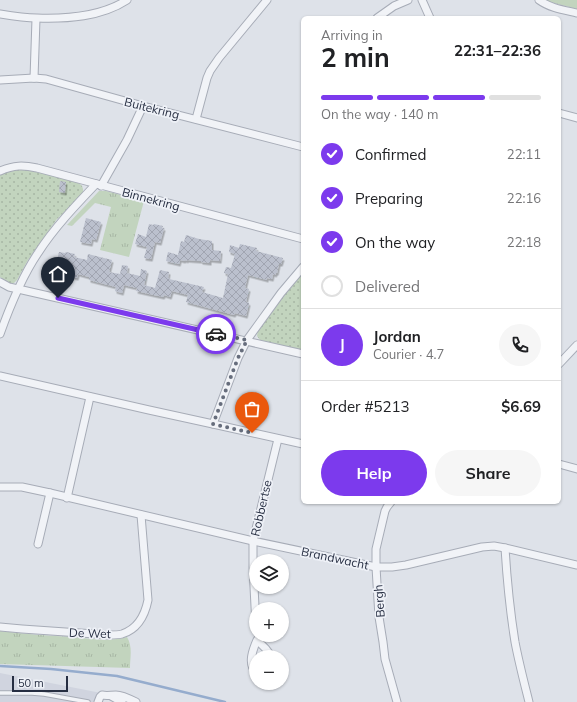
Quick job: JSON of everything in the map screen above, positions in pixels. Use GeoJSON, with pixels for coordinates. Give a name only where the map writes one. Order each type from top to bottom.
{"type":"FeatureCollection","features":[{"type":"Feature","properties":{"kind":"street"},"geometry":{"type":"LineString","coordinates":[[0,14],[36,18],[63,18],[97,13],[113,8],[127,0]]}},
{"type":"Feature","properties":{"kind":"street"},"geometry":{"type":"LineString","coordinates":[[196,119],[210,71],[267,0]]}},
{"type":"Feature","properties":{"kind":"street"},"geometry":{"type":"LineString","coordinates":[[380,16],[394,6],[408,0]]}},
{"type":"Feature","properties":{"kind":"street"},"geometry":{"type":"LineString","coordinates":[[422,0],[429,16]]}},
{"type":"Feature","properties":{"kind":"street"},"geometry":{"type":"LineString","coordinates":[[540,0],[551,6],[577,13]]}},
{"type":"Feature","properties":{"kind":"street"},"geometry":{"type":"LineString","coordinates":[[34,78],[36,18]]}},
{"type":"Feature","properties":{"kind":"street","name":"Buitekring"},"geometry":{"type":"LineString","coordinates":[[0,80],[34,78],[46,79],[143,106],[301,146]]}},
{"type":"Feature","properties":{"kind":"street"},"geometry":{"type":"LineString","coordinates":[[0,334],[18,289],[37,254],[58,225],[98,185],[127,140],[143,106]]}},
{"type":"Feature","properties":{"kind":"street"},"geometry":{"type":"LineString","coordinates":[[561,114],[577,118]]}},
{"type":"Feature","properties":{"kind":"street","name":"Binnekring"},"geometry":{"type":"LineString","coordinates":[[0,171],[14,166],[28,167],[301,238]]}},
{"type":"Feature","properties":{"kind":"street"},"geometry":{"type":"LineString","coordinates":[[213,424],[238,358],[247,340],[281,293],[301,269]]}},
{"type":"Feature","properties":{"kind":"street"},"geometry":{"type":"LineString","coordinates":[[0,282],[9,287],[301,354]]}},
{"type":"Feature","properties":{"kind":"street"},"geometry":{"type":"LineString","coordinates":[[561,362],[577,345]]}},
{"type":"Feature","properties":{"kind":"street"},"geometry":{"type":"LineString","coordinates":[[0,376],[301,444]]}},
{"type":"Feature","properties":{"kind":"street"},"geometry":{"type":"LineString","coordinates":[[67,498],[90,397]]}},
{"type":"Feature","properties":{"kind":"street","name":"Robbertse"},"geometry":{"type":"LineString","coordinates":[[255,602],[253,541],[278,439]]}},
{"type":"Feature","properties":{"kind":"street"},"geometry":{"type":"LineString","coordinates":[[561,465],[577,469]]}},
{"type":"Feature","properties":{"kind":"street","name":"Brandwacht"},"geometry":{"type":"LineString","coordinates":[[0,487],[22,488],[50,493],[253,541],[376,567],[406,565],[482,547],[494,546],[577,565]]}},
{"type":"Feature","properties":{"kind":"street"},"geometry":{"type":"LineString","coordinates":[[38,544],[50,493]]}},
{"type":"Feature","properties":{"kind":"street","name":"Bergh"},"geometry":{"type":"LineString","coordinates":[[389,504],[385,511],[378,541],[376,567],[379,617],[388,671],[397,702]]}},
{"type":"Feature","properties":{"kind":"street","name":"De Wet"},"geometry":{"type":"LineString","coordinates":[[0,627],[109,636],[122,634],[137,625],[143,617],[148,600],[141,515]]}},
{"type":"Feature","properties":{"kind":"street"},"geometry":{"type":"LineString","coordinates":[[505,548],[515,642],[529,702]]}},
{"type":"Feature","properties":{"kind":"street"},"geometry":{"type":"LineString","coordinates":[[98,702],[102,695],[117,695],[130,698],[136,702]]}},
{"type":"Feature","properties":{"kind":"street"},"geometry":{"type":"LineString","coordinates":[[110,696],[122,702]]}},
{"type":"Feature","properties":{"kind":"lane"},"geometry":{"type":"LineString","coordinates":[[0,693],[32,692],[88,702]]}},
{"type":"Feature","properties":{"kind":"shaded area"},"geometry":{"type":"Polygon","coordinates":[[[0,673],[101,693],[99,702],[0,702],[0,673]]]}},
{"type":"Feature","properties":{"kind":"green space"},"geometry":{"type":"Polygon","coordinates":[[[543,0],[577,0],[577,9],[543,0]]]}},
{"type":"Feature","properties":{"kind":"green space"},"geometry":{"type":"Polygon","coordinates":[[[19,169],[26,169],[76,182],[82,186],[83,192],[78,199],[57,219],[28,260],[17,280],[11,284],[0,277],[0,175],[19,169]]]}},
{"type":"Feature","properties":{"kind":"green space"},"geometry":{"type":"Polygon","coordinates":[[[99,191],[106,191],[144,201],[129,257],[100,250],[111,207],[95,203],[72,226],[67,225],[99,191]]]}},
{"type":"Feature","properties":{"kind":"green space"},"geometry":{"type":"Polygon","coordinates":[[[301,274],[301,350],[260,340],[257,336],[258,330],[272,309],[301,274]]]}},
{"type":"Feature","properties":{"kind":"green space"},"geometry":{"type":"Polygon","coordinates":[[[0,631],[100,640],[121,639],[127,637],[131,649],[130,668],[0,664],[0,631]]]}},
{"type":"Feature","properties":{"kind":"building"},"geometry":{"type":"Polygon","coordinates":[[[60,181],[66,182],[65,193],[59,192],[60,181]]]}},
{"type":"Feature","properties":{"kind":"building"},"geometry":{"type":"Polygon","coordinates":[[[86,218],[101,222],[96,240],[92,239],[91,244],[80,242],[86,218]]]}},
{"type":"Feature","properties":{"kind":"building"},"geometry":{"type":"Polygon","coordinates":[[[149,224],[163,226],[162,228],[164,228],[160,243],[155,242],[151,259],[144,258],[147,247],[135,244],[138,234],[146,237],[149,224]]]}},
{"type":"Feature","properties":{"kind":"building"},"geometry":{"type":"Polygon","coordinates":[[[186,235],[212,241],[212,250],[221,251],[220,261],[210,260],[210,263],[180,260],[179,264],[166,261],[168,252],[178,255],[181,241],[184,242],[186,235]]]}},
{"type":"Feature","properties":{"kind":"building"},"geometry":{"type":"Polygon","coordinates":[[[240,244],[257,248],[256,251],[283,258],[281,264],[279,264],[277,273],[275,275],[273,274],[272,279],[267,278],[267,280],[248,275],[245,288],[249,289],[246,302],[249,303],[246,316],[235,313],[234,315],[186,302],[188,295],[172,291],[170,297],[164,295],[163,297],[136,291],[137,288],[124,285],[122,293],[115,291],[116,287],[89,280],[89,277],[78,274],[77,278],[67,276],[68,272],[55,269],[59,252],[75,254],[74,257],[87,260],[88,254],[112,260],[109,272],[120,274],[122,265],[128,266],[127,273],[140,276],[141,269],[147,271],[144,285],[155,288],[160,270],[169,272],[169,279],[204,287],[202,292],[223,298],[228,274],[224,273],[226,267],[231,268],[235,254],[229,252],[230,245],[239,248],[240,244]]]}},
{"type":"Feature","properties":{"kind":"waterway"},"geometry":{"type":"LineString","coordinates":[[0,666],[51,669],[117,676],[225,702]]}},
{"type":"Feature","properties":{"kind":"way so far"},"geometry":{"type":"LineString","coordinates":[[216,334],[247,340],[242,348],[213,424],[252,433]]}},
{"type":"Feature","properties":{"kind":"route"},"geometry":{"type":"LineString","coordinates":[[58,298],[216,334]]}}]}
